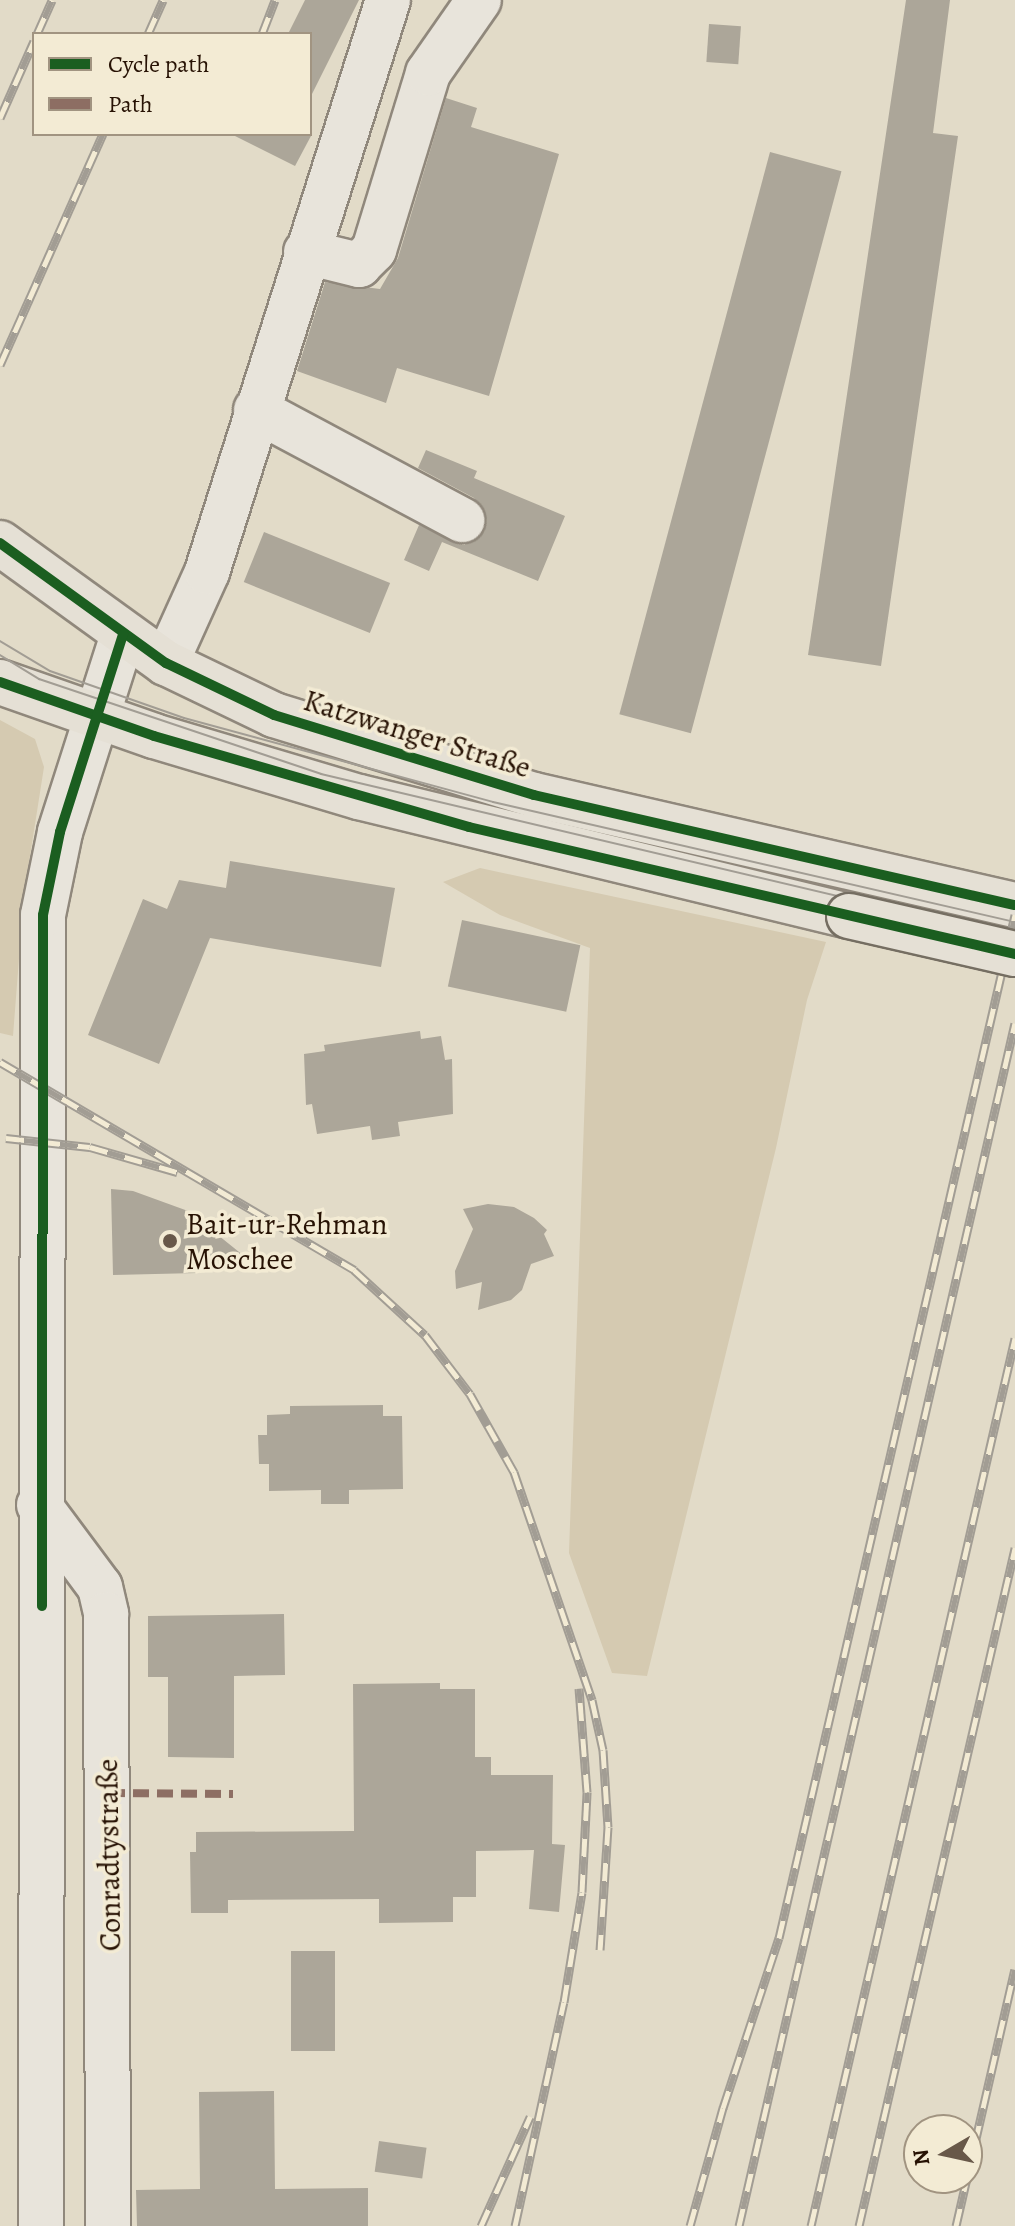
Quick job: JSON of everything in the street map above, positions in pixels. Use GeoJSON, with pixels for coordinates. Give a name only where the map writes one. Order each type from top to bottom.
{"type":"FeatureCollection","features":[{"type":"Feature","properties":{"kind":"main road","name":"Katzwanger Straße"},"geometry":{"type":"LineString","coordinates":[[0,543],[166,663],[274,715],[375,750],[534,795],[1015,905]]}},
{"type":"Feature","properties":{"kind":"main road"},"geometry":{"type":"LineString","coordinates":[[0,682],[95,717],[469,827],[1015,954]]}},
{"type":"Feature","properties":{"kind":"street"},"geometry":{"type":"LineString","coordinates":[[166,663],[207,572],[388,0]]}},
{"type":"Feature","properties":{"kind":"street"},"geometry":{"type":"LineString","coordinates":[[306,252],[359,265],[374,250],[428,73],[479,0]]}},
{"type":"Feature","properties":{"kind":"street"},"geometry":{"type":"LineString","coordinates":[[256,410],[462,520]]}},
{"type":"Feature","properties":{"kind":"street"},"geometry":{"type":"LineString","coordinates":[[41,2226],[42,1606],[39,1505],[43,915],[60,832],[123,634]]}},
{"type":"Feature","properties":{"kind":"street","name":"Conradtystraße"},"geometry":{"type":"LineString","coordinates":[[39,1505],[100,1587],[106,1614],[108,2226]]}},
{"type":"Feature","properties":{"kind":"shaded area"},"geometry":{"type":"Polygon","coordinates":[[[0,720],[35,739],[44,767],[24,894],[13,1036],[0,1033],[0,720]]]}},
{"type":"Feature","properties":{"kind":"shaded area"},"geometry":{"type":"Polygon","coordinates":[[[480,868],[826,942],[807,1000],[776,1148],[647,1676],[612,1673],[569,1553],[590,948],[500,915],[443,882],[480,868]]]}},
{"type":"Feature","properties":{"kind":"building"},"geometry":{"type":"Polygon","coordinates":[[[305,0],[359,0],[312,94],[312,32],[289,32],[305,0]]]}},
{"type":"Feature","properties":{"kind":"building"},"geometry":{"type":"Polygon","coordinates":[[[906,0],[950,0],[933,133],[958,136],[881,666],[808,655],[906,0]]]}},
{"type":"Feature","properties":{"kind":"building"},"geometry":{"type":"Polygon","coordinates":[[[709,24],[741,26],[738,64],[706,62],[709,24]]]}},
{"type":"Feature","properties":{"kind":"building"},"geometry":{"type":"Polygon","coordinates":[[[446,98],[477,108],[471,127],[559,154],[489,396],[397,368],[386,403],[297,371],[325,282],[380,289],[398,258],[446,98]]]}},
{"type":"Feature","properties":{"kind":"building"},"geometry":{"type":"Polygon","coordinates":[[[235,136],[311,136],[295,166],[235,136]]]}},
{"type":"Feature","properties":{"kind":"building"},"geometry":{"type":"Polygon","coordinates":[[[770,152],[841,171],[691,733],[619,714],[770,152]]]}},
{"type":"Feature","properties":{"kind":"building"},"geometry":{"type":"Polygon","coordinates":[[[426,450],[477,471],[474,478],[565,516],[538,581],[442,542],[429,571],[404,560],[419,525],[464,545],[484,532],[487,520],[474,498],[418,468],[426,450]]]}},
{"type":"Feature","properties":{"kind":"building"},"geometry":{"type":"Polygon","coordinates":[[[264,532],[390,583],[370,633],[244,582],[264,532]]]}},
{"type":"Feature","properties":{"kind":"building"},"geometry":{"type":"Polygon","coordinates":[[[230,861],[395,888],[381,967],[210,938],[159,1064],[88,1035],[143,899],[167,909],[179,880],[226,888],[230,861]]]}},
{"type":"Feature","properties":{"kind":"building"},"geometry":{"type":"Polygon","coordinates":[[[462,920],[580,945],[566,1012],[448,987],[462,920]]]}},
{"type":"Feature","properties":{"kind":"building"},"geometry":{"type":"Polygon","coordinates":[[[420,1031],[421,1039],[441,1036],[445,1060],[452,1059],[453,1114],[398,1122],[400,1136],[372,1140],[370,1126],[317,1134],[312,1104],[306,1105],[304,1054],[325,1051],[324,1045],[420,1031]]]}},
{"type":"Feature","properties":{"kind":"building","name":"Bait-ur-Rehman Moschee"},"geometry":{"type":"Polygon","coordinates":[[[111,1189],[133,1191],[188,1211],[249,1260],[196,1261],[197,1273],[113,1275],[111,1189]]]}},
{"type":"Feature","properties":{"kind":"building"},"geometry":{"type":"Polygon","coordinates":[[[488,1204],[514,1207],[534,1218],[547,1230],[544,1234],[554,1256],[531,1264],[522,1290],[511,1300],[478,1310],[482,1282],[456,1289],[455,1271],[473,1229],[463,1209],[488,1204]]]}},
{"type":"Feature","properties":{"kind":"building"},"geometry":{"type":"Polygon","coordinates":[[[383,1405],[383,1416],[402,1416],[403,1489],[349,1490],[349,1504],[321,1504],[321,1490],[269,1491],[269,1464],[259,1464],[258,1435],[267,1435],[267,1415],[290,1414],[290,1406],[383,1405]]]}},
{"type":"Feature","properties":{"kind":"building"},"geometry":{"type":"Polygon","coordinates":[[[284,1614],[285,1675],[234,1676],[234,1758],[168,1757],[168,1677],[148,1677],[148,1616],[284,1614]]]}},
{"type":"Feature","properties":{"kind":"building"},"geometry":{"type":"Polygon","coordinates":[[[440,1683],[440,1689],[475,1689],[475,1757],[491,1757],[491,1775],[553,1775],[552,1844],[565,1845],[559,1912],[529,1909],[534,1850],[476,1851],[476,1897],[453,1897],[453,1922],[379,1923],[379,1899],[228,1900],[228,1913],[191,1913],[190,1852],[196,1852],[196,1832],[354,1831],[353,1684],[440,1683]]]}},
{"type":"Feature","properties":{"kind":"building"},"geometry":{"type":"Polygon","coordinates":[[[291,1951],[335,1951],[335,2051],[291,2051],[291,1951]]]}},
{"type":"Feature","properties":{"kind":"building"},"geometry":{"type":"Polygon","coordinates":[[[274,2091],[275,2189],[368,2188],[368,2226],[137,2226],[136,2190],[200,2189],[199,2092],[274,2091]]]}},
{"type":"Feature","properties":{"kind":"building"},"geometry":{"type":"Polygon","coordinates":[[[379,2141],[427,2148],[422,2178],[375,2172],[379,2141]]]}},
{"type":"Feature","properties":{"kind":"tram line"},"geometry":{"type":"LineString","coordinates":[[0,641],[50,671],[184,718],[493,802],[1015,922]]}},
{"type":"Feature","properties":{"kind":"tram line"},"geometry":{"type":"LineString","coordinates":[[0,655],[39,679],[321,774],[1015,938]]}},
{"type":"Feature","properties":{"kind":"railway"},"geometry":{"type":"LineString","coordinates":[[38,32],[52,0]]}},
{"type":"Feature","properties":{"kind":"railway"},"geometry":{"type":"LineString","coordinates":[[149,32],[163,0]]}},
{"type":"Feature","properties":{"kind":"railway"},"geometry":{"type":"LineString","coordinates":[[263,32],[275,0]]}},
{"type":"Feature","properties":{"kind":"railway"},"geometry":{"type":"LineString","coordinates":[[0,118],[32,46]]}},
{"type":"Feature","properties":{"kind":"railway"},"geometry":{"type":"LineString","coordinates":[[0,365],[102,136]]}},
{"type":"Feature","properties":{"kind":"railway"},"geometry":{"type":"LineString","coordinates":[[690,2226],[723,2108],[779,1938],[1015,915]]}},
{"type":"Feature","properties":{"kind":"railway"},"geometry":{"type":"LineString","coordinates":[[739,2226],[1015,1023]]}},
{"type":"Feature","properties":{"kind":"railway"},"geometry":{"type":"LineString","coordinates":[[0,1062],[354,1270],[425,1335],[470,1394],[514,1472],[592,1700],[603,1750],[608,1827],[600,1950]]}},
{"type":"Feature","properties":{"kind":"railway"},"geometry":{"type":"LineString","coordinates":[[6,1138],[90,1147],[177,1172]]}},
{"type":"Feature","properties":{"kind":"railway"},"geometry":{"type":"LineString","coordinates":[[811,2226],[1015,1338]]}},
{"type":"Feature","properties":{"kind":"railway"},"geometry":{"type":"LineString","coordinates":[[859,2226],[1015,1548]]}},
{"type":"Feature","properties":{"kind":"railway"},"geometry":{"type":"LineString","coordinates":[[515,2226],[564,2002],[582,1892],[587,1792],[579,1688]]}},
{"type":"Feature","properties":{"kind":"railway"},"geometry":{"type":"LineString","coordinates":[[982,2114],[1015,1969]]}},
{"type":"Feature","properties":{"kind":"railway"},"geometry":{"type":"LineString","coordinates":[[481,2226],[530,2117]]}},
{"type":"Feature","properties":{"kind":"railway"},"geometry":{"type":"LineString","coordinates":[[956,2226],[963,2194]]}},
{"type":"Feature","properties":{"kind":"marked path"},"geometry":{"type":"LineString","coordinates":[[109,1793],[233,1794]]}},
{"type":"Feature","properties":{"kind":"cycle path"},"geometry":{"type":"LineString","coordinates":[[0,543],[166,663],[274,715],[534,795],[1015,905]]}},
{"type":"Feature","properties":{"kind":"cycle path"},"geometry":{"type":"LineString","coordinates":[[42,1606],[43,915],[60,832],[123,634]]}},
{"type":"Feature","properties":{"kind":"cycle path"},"geometry":{"type":"LineString","coordinates":[[0,682],[154,736],[469,827],[1015,954]]}},
{"type":"Feature","properties":{"kind":"place","name":"Bait-ur-Rehman Moschee"},"geometry":{"type":"Point","coordinates":[170,1241]}}]}
